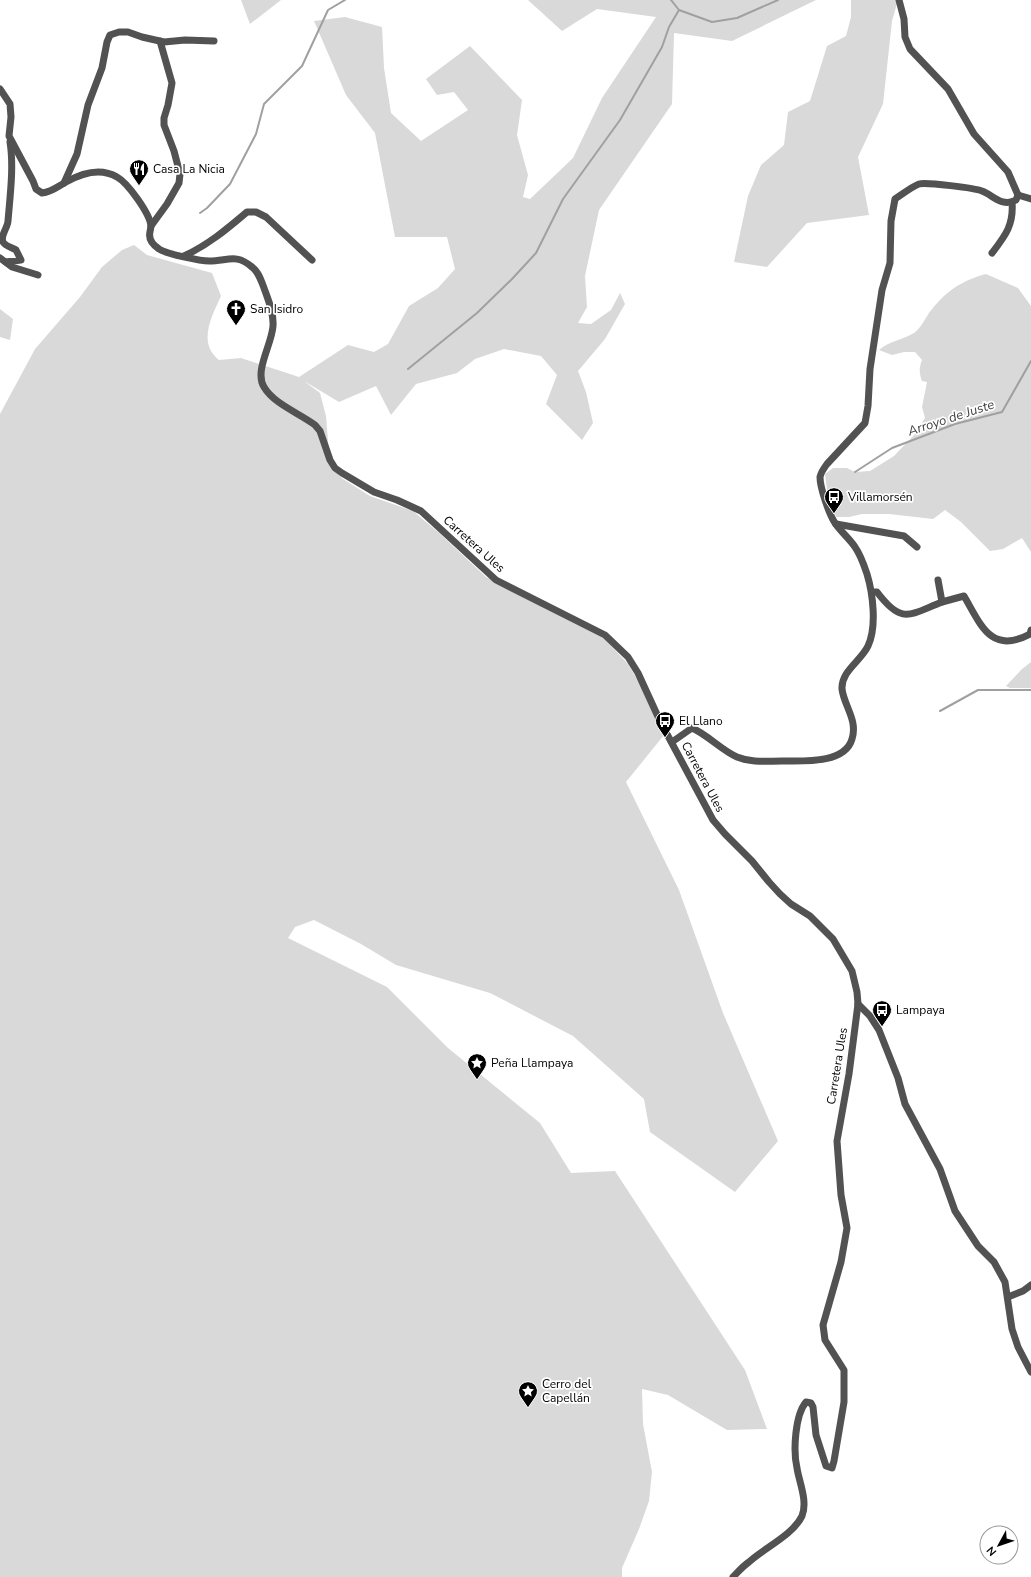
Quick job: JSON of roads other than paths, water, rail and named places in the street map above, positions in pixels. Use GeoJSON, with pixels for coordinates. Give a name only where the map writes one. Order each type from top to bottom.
{"type":"FeatureCollection","features":[{"type":"Feature","properties":{"kind":"street"},"geometry":{"type":"LineString","coordinates":[[672,742],[692,728],[699,731],[737,757],[757,762],[799,762],[821,760],[847,749],[852,739],[854,728],[842,688],[844,677],[863,655],[868,646],[873,630],[872,592],[867,573],[855,547],[831,516],[820,477],[827,464],[865,423],[868,406],[870,369],[882,290],[890,263],[890,221],[895,199],[919,184],[948,186],[981,191],[996,200],[1008,203],[1016,200],[1018,195],[1008,172],[974,134],[948,88],[920,62],[910,49],[905,37],[904,19],[899,0]]}},
{"type":"Feature","properties":{"kind":"street"},"geometry":{"type":"LineString","coordinates":[[64,183],[77,154],[88,105],[102,68],[107,42],[110,35],[119,32],[128,32],[142,38],[160,41],[214,41]]}},
{"type":"Feature","properties":{"kind":"street"},"geometry":{"type":"LineString","coordinates":[[151,226],[167,204],[179,183],[180,174],[174,151],[164,125],[164,118],[172,83],[160,41]]}},
{"type":"Feature","properties":{"kind":"street"},"geometry":{"type":"LineString","coordinates":[[0,89],[10,104],[11,117],[9,136],[12,154],[8,223],[2,237],[3,242],[16,250],[21,260],[3,260]]}},
{"type":"Feature","properties":{"kind":"street","name":"Carretera Ules"},"geometry":{"type":"LineString","coordinates":[[9,136],[36,189],[42,193],[48,193],[55,190],[79,175],[95,171],[105,172],[118,177],[144,208],[151,226],[149,238],[161,251],[209,261],[237,258],[254,268],[266,295],[273,324],[272,336],[261,375],[263,386],[272,397],[310,421],[320,431],[330,460],[335,468],[374,492],[397,500],[421,511],[496,580],[605,635],[628,657],[638,672],[660,720],[713,820],[752,861],[780,894],[791,904],[810,916],[833,939],[852,971],[858,1004],[849,1074],[837,1141],[841,1195],[847,1228],[841,1262],[823,1325],[825,1340],[844,1370],[844,1402],[834,1461],[832,1468],[826,1466],[816,1435],[813,1407],[811,1403],[806,1402],[802,1407],[796,1429],[795,1449],[796,1466],[804,1504],[803,1514],[797,1524],[749,1562],[733,1577]]}},
{"type":"Feature","properties":{"kind":"street"},"geometry":{"type":"LineString","coordinates":[[1018,195],[1031,199]]}},
{"type":"Feature","properties":{"kind":"street"},"geometry":{"type":"LineString","coordinates":[[992,253],[1008,231],[1013,211],[1012,202]]}},
{"type":"Feature","properties":{"kind":"street"},"geometry":{"type":"LineString","coordinates":[[183,256],[201,248],[247,212],[256,212],[266,217],[312,260]]}},
{"type":"Feature","properties":{"kind":"street"},"geometry":{"type":"LineString","coordinates":[[3,260],[12,267],[38,276]]}},
{"type":"Feature","properties":{"kind":"street"},"geometry":{"type":"LineString","coordinates":[[836,524],[904,536],[917,546]]}},
{"type":"Feature","properties":{"kind":"street"},"geometry":{"type":"LineString","coordinates":[[938,580],[942,602]]}},
{"type":"Feature","properties":{"kind":"street"},"geometry":{"type":"LineString","coordinates":[[872,592],[877,592],[896,612],[904,616],[913,614],[942,602],[964,596],[977,620],[987,633],[1004,642],[1022,639],[1030,634],[1031,630]]}},
{"type":"Feature","properties":{"kind":"street"},"geometry":{"type":"LineString","coordinates":[[858,1004],[870,1016],[880,1030],[898,1078],[904,1104],[940,1169],[955,1211],[978,1246],[994,1262],[1005,1282],[1012,1329],[1018,1347],[1031,1372]]}},
{"type":"Feature","properties":{"kind":"street"},"geometry":{"type":"LineString","coordinates":[[1008,1297],[1023,1291],[1031,1285]]}},
{"type":"Feature","properties":{"kind":"waterway"},"geometry":{"type":"LineString","coordinates":[[200,213],[207,208],[230,184],[256,134],[264,104],[302,66],[328,10],[345,0]]}},
{"type":"Feature","properties":{"kind":"waterway"},"geometry":{"type":"LineString","coordinates":[[671,0],[679,10]]}},
{"type":"Feature","properties":{"kind":"waterway"},"geometry":{"type":"LineString","coordinates":[[679,10],[712,22],[737,18],[778,0]]}},
{"type":"Feature","properties":{"kind":"waterway"},"geometry":{"type":"LineString","coordinates":[[408,369],[477,313],[536,253],[563,199],[620,120],[662,47],[669,27],[679,10]]}},
{"type":"Feature","properties":{"kind":"waterway","name":"Arroyo de Juste"},"geometry":{"type":"LineString","coordinates":[[855,472],[892,448],[955,424],[1002,412],[1031,361]]}},
{"type":"Feature","properties":{"kind":"waterway"},"geometry":{"type":"LineString","coordinates":[[940,711],[978,690],[1031,690]]}},
{"type":"Feature","properties":{"kind":"place","name":"Casa La Nicia"},"geometry":{"type":"Point","coordinates":[139,186]}},
{"type":"Feature","properties":{"kind":"place","name":"San Isidro"},"geometry":{"type":"Point","coordinates":[236,326]}},
{"type":"Feature","properties":{"kind":"place","name":"Villamorsén"},"geometry":{"type":"Point","coordinates":[834,514]}},
{"type":"Feature","properties":{"kind":"place","name":"El Llano"},"geometry":{"type":"Point","coordinates":[665,738]}},
{"type":"Feature","properties":{"kind":"place","name":"Lampaya"},"geometry":{"type":"Point","coordinates":[882,1027]}},
{"type":"Feature","properties":{"kind":"place","name":"Peña Llampaya"},"geometry":{"type":"Point","coordinates":[477,1080]}},
{"type":"Feature","properties":{"kind":"place","name":"Cerro del Capellán"},"geometry":{"type":"Point","coordinates":[528,1408]}}]}
